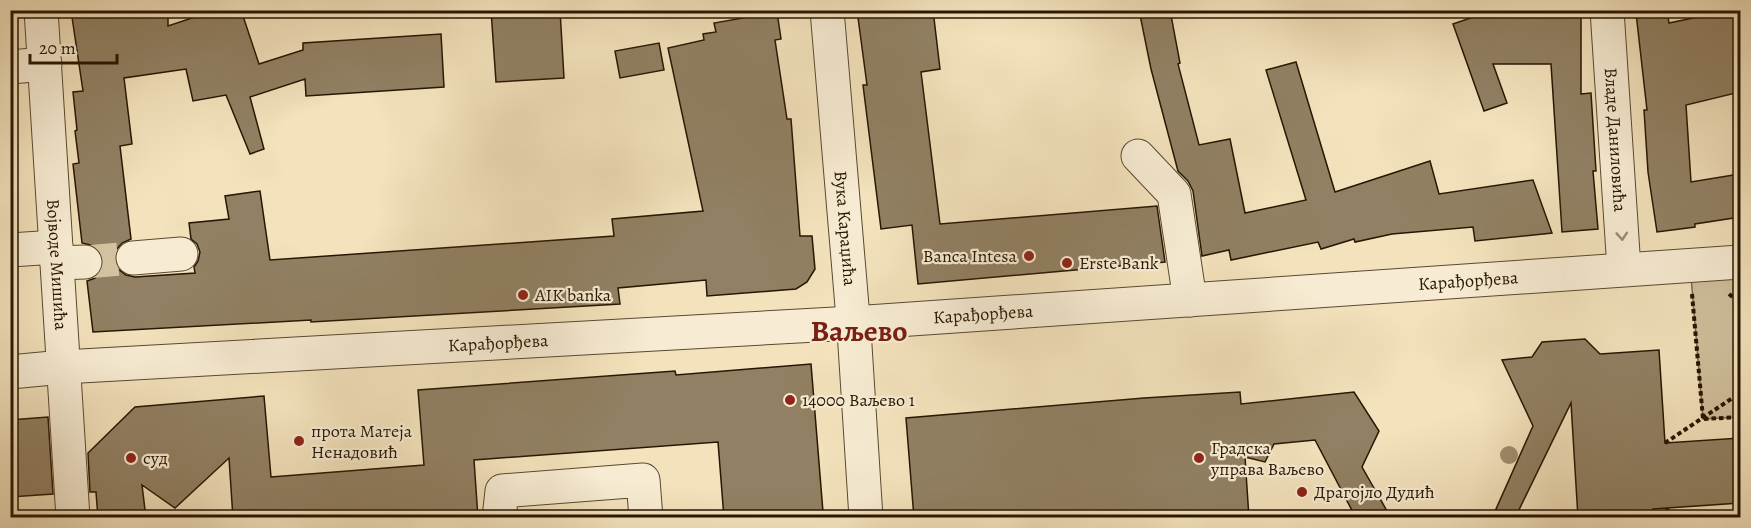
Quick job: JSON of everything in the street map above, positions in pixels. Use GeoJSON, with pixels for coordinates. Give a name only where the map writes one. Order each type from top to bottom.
{"type":"FeatureCollection","features":[{"type":"Feature","properties":{"kind":"street","name":"Војводе Мишића"},"geometry":{"type":"LineString","coordinates":[[41,10],[66,257],[63,367],[73,518]]}},
{"type":"Feature","properties":{"kind":"street","name":"Вука Караџића"},"geometry":{"type":"LineString","coordinates":[[828,10],[867,518]]}},
{"type":"Feature","properties":{"kind":"street","name":"Владе Даниловића"},"geometry":{"type":"LineString","coordinates":[[1607,10],[1624,269]]}},
{"type":"Feature","properties":{"kind":"street"},"geometry":{"type":"LineString","coordinates":[[10,67],[45,64]]}},
{"type":"Feature","properties":{"kind":"street"},"geometry":{"type":"LineString","coordinates":[[1138,156],[1174,194],[1190,300]]}},
{"type":"Feature","properties":{"kind":"street"},"geometry":{"type":"LineString","coordinates":[[10,250],[66,257]]}},
{"type":"Feature","properties":{"kind":"street"},"geometry":{"type":"LineString","coordinates":[[133,258],[181,254]]}},
{"type":"Feature","properties":{"kind":"street","name":"Карађорђева"},"geometry":{"type":"LineString","coordinates":[[10,372],[63,367],[853,323],[1740,262]]}},
{"type":"Feature","properties":{"kind":"street"},"geometry":{"type":"LineString","coordinates":[[499,518],[502,491],[643,480],[646,518]]}},
{"type":"Feature","properties":{"kind":"path"},"geometry":{"type":"LineString","coordinates":[[1690,265],[1703,419]]}},
{"type":"Feature","properties":{"kind":"path"},"geometry":{"type":"LineString","coordinates":[[1665,443],[1740,393]]}},
{"type":"Feature","properties":{"kind":"path"},"geometry":{"type":"LineString","coordinates":[[1703,419],[1740,417]]}},
{"type":"Feature","properties":{"kind":"path"},"geometry":{"type":"LineString","coordinates":[[1667,508],[1668,518]]}},
{"type":"Feature","properties":{"kind":"shaded area"},"geometry":{"type":"Polygon","coordinates":[[[1740,261],[1740,417],[1703,419],[1690,265],[1740,261]]]}},
{"type":"Feature","properties":{"kind":"building"},"geometry":{"type":"Polygon","coordinates":[[[101,10],[168,10],[168,26],[216,10],[241,10],[259,64],[303,50],[303,43],[441,34],[444,87],[306,96],[305,79],[250,97],[264,149],[250,154],[226,95],[193,101],[186,69],[124,78],[132,144],[120,146],[131,239],[122,243],[116,250],[114,259],[118,269],[126,275],[135,277],[195,273],[194,267],[200,252],[197,244],[191,239],[189,223],[229,219],[225,196],[260,191],[270,260],[614,236],[612,219],[703,211],[668,48],[704,40],[703,34],[716,32],[714,23],[777,12],[781,39],[775,40],[787,119],[791,119],[800,236],[812,236],[815,269],[807,282],[796,289],[707,296],[706,280],[618,288],[620,304],[93,332],[87,281],[95,278],[101,271],[104,261],[101,252],[94,246],[82,243],[73,164],[79,163],[73,92],[83,91],[72,17],[101,10]]]}},
{"type":"Feature","properties":{"kind":"building"},"geometry":{"type":"Polygon","coordinates":[[[491,10],[560,10],[564,78],[496,82],[491,10]]]}},
{"type":"Feature","properties":{"kind":"building"},"geometry":{"type":"Polygon","coordinates":[[[857,10],[933,10],[940,69],[921,72],[940,224],[1157,206],[1165,262],[918,284],[912,225],[881,229],[863,85],[867,85],[857,10]]]}},
{"type":"Feature","properties":{"kind":"building"},"geometry":{"type":"Polygon","coordinates":[[[1139,10],[1170,10],[1180,63],[1178,64],[1199,145],[1230,139],[1245,213],[1306,200],[1266,70],[1296,62],[1335,192],[1430,161],[1439,194],[1533,180],[1552,233],[1475,241],[1473,227],[1392,234],[1355,242],[1354,239],[1321,249],[1318,242],[1231,260],[1229,250],[1202,256],[1193,191],[1188,181],[1178,171],[1151,69],[1139,10]]]}},
{"type":"Feature","properties":{"kind":"building"},"geometry":{"type":"Polygon","coordinates":[[[1531,10],[1581,10],[1581,94],[1591,93],[1596,171],[1593,171],[1598,229],[1562,232],[1551,64],[1493,64],[1507,103],[1484,111],[1453,24],[1479,15],[1531,15],[1531,10]]]}},
{"type":"Feature","properties":{"kind":"building"},"geometry":{"type":"Polygon","coordinates":[[[1667,10],[1669,23],[1740,10],[1740,92],[1686,105],[1691,182],[1740,174],[1740,217],[1695,224],[1695,227],[1657,232],[1648,172],[1644,110],[1647,110],[1636,13],[1667,10]]]}},
{"type":"Feature","properties":{"kind":"building"},"geometry":{"type":"Polygon","coordinates":[[[659,43],[664,70],[620,78],[615,51],[659,43]]]}},
{"type":"Feature","properties":{"kind":"building"},"geometry":{"type":"Polygon","coordinates":[[[1585,339],[1600,354],[1659,350],[1665,443],[1740,438],[1740,503],[1653,509],[1653,518],[1578,518],[1571,403],[1515,518],[1492,518],[1533,426],[1502,360],[1532,357],[1542,342],[1585,339]]]}},
{"type":"Feature","properties":{"kind":"building"},"geometry":{"type":"Polygon","coordinates":[[[811,364],[823,512],[760,518],[724,518],[718,442],[474,460],[478,518],[233,518],[229,458],[175,508],[142,485],[146,518],[98,518],[96,492],[90,492],[88,453],[135,407],[264,396],[271,477],[424,465],[418,390],[675,371],[676,375],[811,364]]]}},
{"type":"Feature","properties":{"kind":"building"},"geometry":{"type":"Polygon","coordinates":[[[1240,392],[1241,404],[1354,392],[1379,431],[1362,467],[1391,518],[1356,518],[1315,440],[1274,444],[1265,462],[1245,457],[1249,518],[914,518],[906,418],[1240,392]]]}},
{"type":"Feature","properties":{"kind":"building"},"geometry":{"type":"Polygon","coordinates":[[[48,417],[53,494],[10,497],[10,420],[48,417]]]}},
{"type":"Feature","properties":{"kind":"tunnel"},"geometry":{"type":"LineString","coordinates":[[85,262],[133,258]]}},
{"type":"Feature","properties":{"kind":"place","name":"Banca Intesa"},"geometry":{"type":"Point","coordinates":[1029,256]}},
{"type":"Feature","properties":{"kind":"place","name":"Erste Bank"},"geometry":{"type":"Point","coordinates":[1067,263]}},
{"type":"Feature","properties":{"kind":"place","name":"AIK banka"},"geometry":{"type":"Point","coordinates":[523,295]}},
{"type":"Feature","properties":{"kind":"place","name":"14000 Ваљево 1"},"geometry":{"type":"Point","coordinates":[790,400]}},
{"type":"Feature","properties":{"kind":"place","name":"прота Матеја Ненадовић"},"geometry":{"type":"Point","coordinates":[299,441]}},
{"type":"Feature","properties":{"kind":"place","name":"суд"},"geometry":{"type":"Point","coordinates":[131,458]}},
{"type":"Feature","properties":{"kind":"place","name":"Градска управа Ваљево"},"geometry":{"type":"Point","coordinates":[1199,458]}},
{"type":"Feature","properties":{"kind":"place","name":"Драгојло Дудић"},"geometry":{"type":"Point","coordinates":[1302,492]}},
{"type":"Feature","properties":{"kind":"district","name":"Ваљево"},"geometry":{"type":"Point","coordinates":[859,331]}}]}
